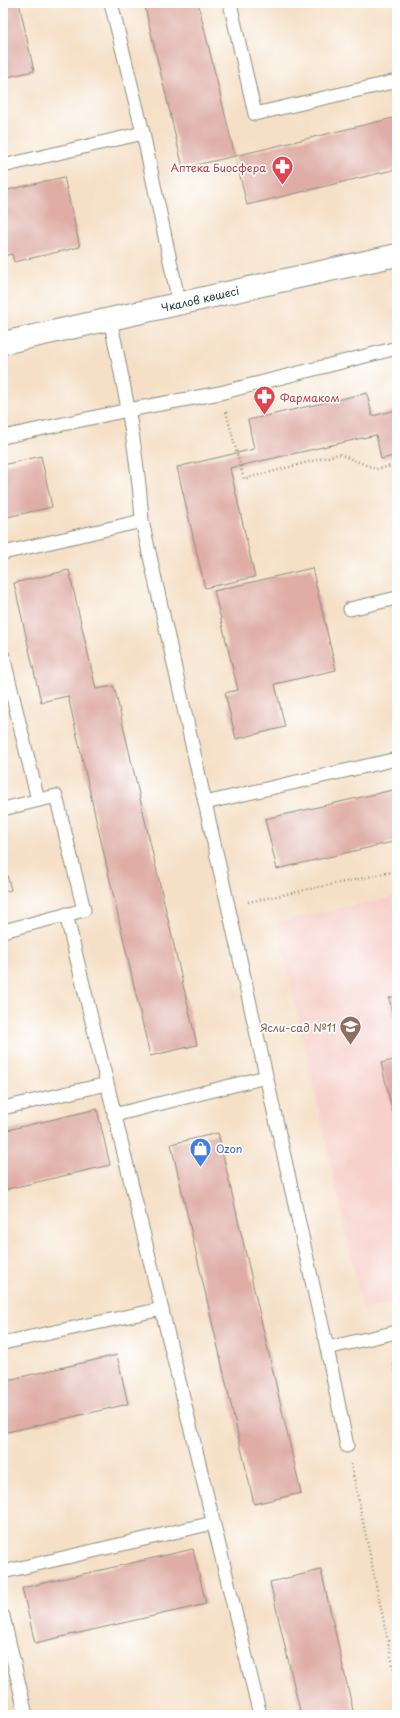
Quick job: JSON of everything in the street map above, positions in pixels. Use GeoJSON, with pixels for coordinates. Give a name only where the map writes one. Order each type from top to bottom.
{"type":"FeatureCollection","features":[{"type":"Feature","properties":{"kind":"street","name":"Чкалов көшесі"},"geometry":{"type":"LineString","coordinates":[[3,343],[397,255]]}},
{"type":"Feature","properties":{"kind":"lane"},"geometry":{"type":"LineString","coordinates":[[110,3],[143,133],[180,303]]}},
{"type":"Feature","properties":{"kind":"lane"},"geometry":{"type":"LineString","coordinates":[[230,3],[255,114],[397,81]]}},
{"type":"Feature","properties":{"kind":"lane"},"geometry":{"type":"LineString","coordinates":[[3,166],[143,133]]}},
{"type":"Feature","properties":{"kind":"lane"},"geometry":{"type":"LineString","coordinates":[[110,319],[128,410],[140,486],[142,521],[327,1348],[347,1446]]}},
{"type":"Feature","properties":{"kind":"lane"},"geometry":{"type":"LineString","coordinates":[[3,437],[128,410],[220,393],[397,348]]}},
{"type":"Feature","properties":{"kind":"lane"},"geometry":{"type":"LineString","coordinates":[[3,553],[142,521]]}},
{"type":"Feature","properties":{"kind":"lane"},"geometry":{"type":"LineString","coordinates":[[350,609],[397,598]]}},
{"type":"Feature","properties":{"kind":"lane"},"geometry":{"type":"LineString","coordinates":[[3,656],[38,800]]}},
{"type":"Feature","properties":{"kind":"lane"},"geometry":{"type":"LineString","coordinates":[[205,803],[397,759]]}},
{"type":"Feature","properties":{"kind":"lane"},"geometry":{"type":"LineString","coordinates":[[3,809],[56,796],[84,910],[3,931]]}},
{"type":"Feature","properties":{"kind":"lane"},"geometry":{"type":"LineString","coordinates":[[66,914],[260,1715]]}},
{"type":"Feature","properties":{"kind":"lane"},"geometry":{"type":"LineString","coordinates":[[114,1115],[266,1077]]}},
{"type":"Feature","properties":{"kind":"lane"},"geometry":{"type":"LineString","coordinates":[[3,1108],[107,1084]]}},
{"type":"Feature","properties":{"kind":"lane"},"geometry":{"type":"LineString","coordinates":[[3,1343],[162,1309]]}},
{"type":"Feature","properties":{"kind":"lane"},"geometry":{"type":"LineString","coordinates":[[327,1348],[397,1332]]}},
{"type":"Feature","properties":{"kind":"lane"},"geometry":{"type":"LineString","coordinates":[[3,1572],[213,1523]]}},
{"type":"Feature","properties":{"kind":"lane"},"geometry":{"type":"LineString","coordinates":[[3,1616],[26,1715]]}},
{"type":"Feature","properties":{"kind":"path"},"geometry":{"type":"LineString","coordinates":[[220,393],[244,479],[339,454],[376,469],[397,465]]}},
{"type":"Feature","properties":{"kind":"path"},"geometry":{"type":"LineString","coordinates":[[228,907],[397,871]]}},
{"type":"Feature","properties":{"kind":"path"},"geometry":{"type":"LineString","coordinates":[[347,1446],[397,1685]]}},
{"type":"Feature","properties":{"kind":"shaded area","name":"Ясли-сад №11"},"geometry":{"type":"Polygon","coordinates":[[[397,896],[397,1302],[363,1309],[277,922],[397,896]]]}},
{"type":"Feature","properties":{"kind":"building"},"geometry":{"type":"Polygon","coordinates":[[[3,3],[19,3],[34,71],[3,78],[3,3]]]}},
{"type":"Feature","properties":{"kind":"building"},"geometry":{"type":"Polygon","coordinates":[[[144,3],[198,3],[235,156],[183,168],[144,3]]]}},
{"type":"Feature","properties":{"kind":"building"},"geometry":{"type":"Polygon","coordinates":[[[397,117],[397,169],[247,205],[235,156],[397,117]]]}},
{"type":"Feature","properties":{"kind":"building"},"geometry":{"type":"Polygon","coordinates":[[[64,177],[80,247],[14,262],[12,254],[3,256],[3,191],[64,177]]]}},
{"type":"Feature","properties":{"kind":"building"},"geometry":{"type":"Polygon","coordinates":[[[367,393],[372,416],[397,410],[397,455],[381,459],[376,435],[230,468],[255,577],[205,588],[177,467],[254,449],[248,420],[367,393]]]}},
{"type":"Feature","properties":{"kind":"building"},"geometry":{"type":"Polygon","coordinates":[[[41,456],[52,507],[3,518],[3,465],[41,456]]]}},
{"type":"Feature","properties":{"kind":"building"},"geometry":{"type":"Polygon","coordinates":[[[312,568],[336,670],[275,684],[285,727],[236,739],[225,693],[238,690],[214,591],[312,568]]]}},
{"type":"Feature","properties":{"kind":"building"},"geometry":{"type":"Polygon","coordinates":[[[69,570],[96,689],[114,686],[197,1045],[150,1056],[68,696],[41,702],[14,583],[69,570]]]}},
{"type":"Feature","properties":{"kind":"building"},"geometry":{"type":"Polygon","coordinates":[[[397,789],[397,841],[277,869],[265,819],[397,789]]]}},
{"type":"Feature","properties":{"kind":"building"},"geometry":{"type":"Polygon","coordinates":[[[3,860],[11,890],[3,892],[3,860]]]}},
{"type":"Feature","properties":{"kind":"building"},"geometry":{"type":"Polygon","coordinates":[[[397,996],[397,1028],[396,1028],[389,998],[397,996]]]}},
{"type":"Feature","properties":{"kind":"building"},"geometry":{"type":"Polygon","coordinates":[[[397,1059],[397,1122],[395,1122],[381,1063],[397,1059]]]}},
{"type":"Feature","properties":{"kind":"building"},"geometry":{"type":"Polygon","coordinates":[[[97,1109],[110,1165],[3,1190],[3,1131],[97,1109]]]}},
{"type":"Feature","properties":{"kind":"building"},"geometry":{"type":"Polygon","coordinates":[[[218,1133],[301,1493],[254,1504],[171,1144],[218,1133]]]}},
{"type":"Feature","properties":{"kind":"building"},"geometry":{"type":"Polygon","coordinates":[[[117,1355],[128,1404],[3,1433],[3,1381],[117,1355]]]}},
{"type":"Feature","properties":{"kind":"building"},"geometry":{"type":"Polygon","coordinates":[[[397,1360],[397,1378],[396,1378],[393,1361],[397,1360]]]}},
{"type":"Feature","properties":{"kind":"building"},"geometry":{"type":"Polygon","coordinates":[[[193,1549],[206,1604],[35,1643],[22,1588],[193,1549]]]}},
{"type":"Feature","properties":{"kind":"building"},"geometry":{"type":"Polygon","coordinates":[[[321,1570],[354,1715],[301,1715],[270,1582],[321,1570]]]}},
{"type":"Feature","properties":{"kind":"place","name":"Аптека Биосфера"},"geometry":{"type":"Point","coordinates":[282,186]}},
{"type":"Feature","properties":{"kind":"place","name":"Фармаком"},"geometry":{"type":"Point","coordinates":[264,416]}},
{"type":"Feature","properties":{"kind":"place","name":"Ясли-сад №11"},"geometry":{"type":"Point","coordinates":[351,1046]}},
{"type":"Feature","properties":{"kind":"place","name":"Ozon"},"geometry":{"type":"Point","coordinates":[201,1168]}}]}
